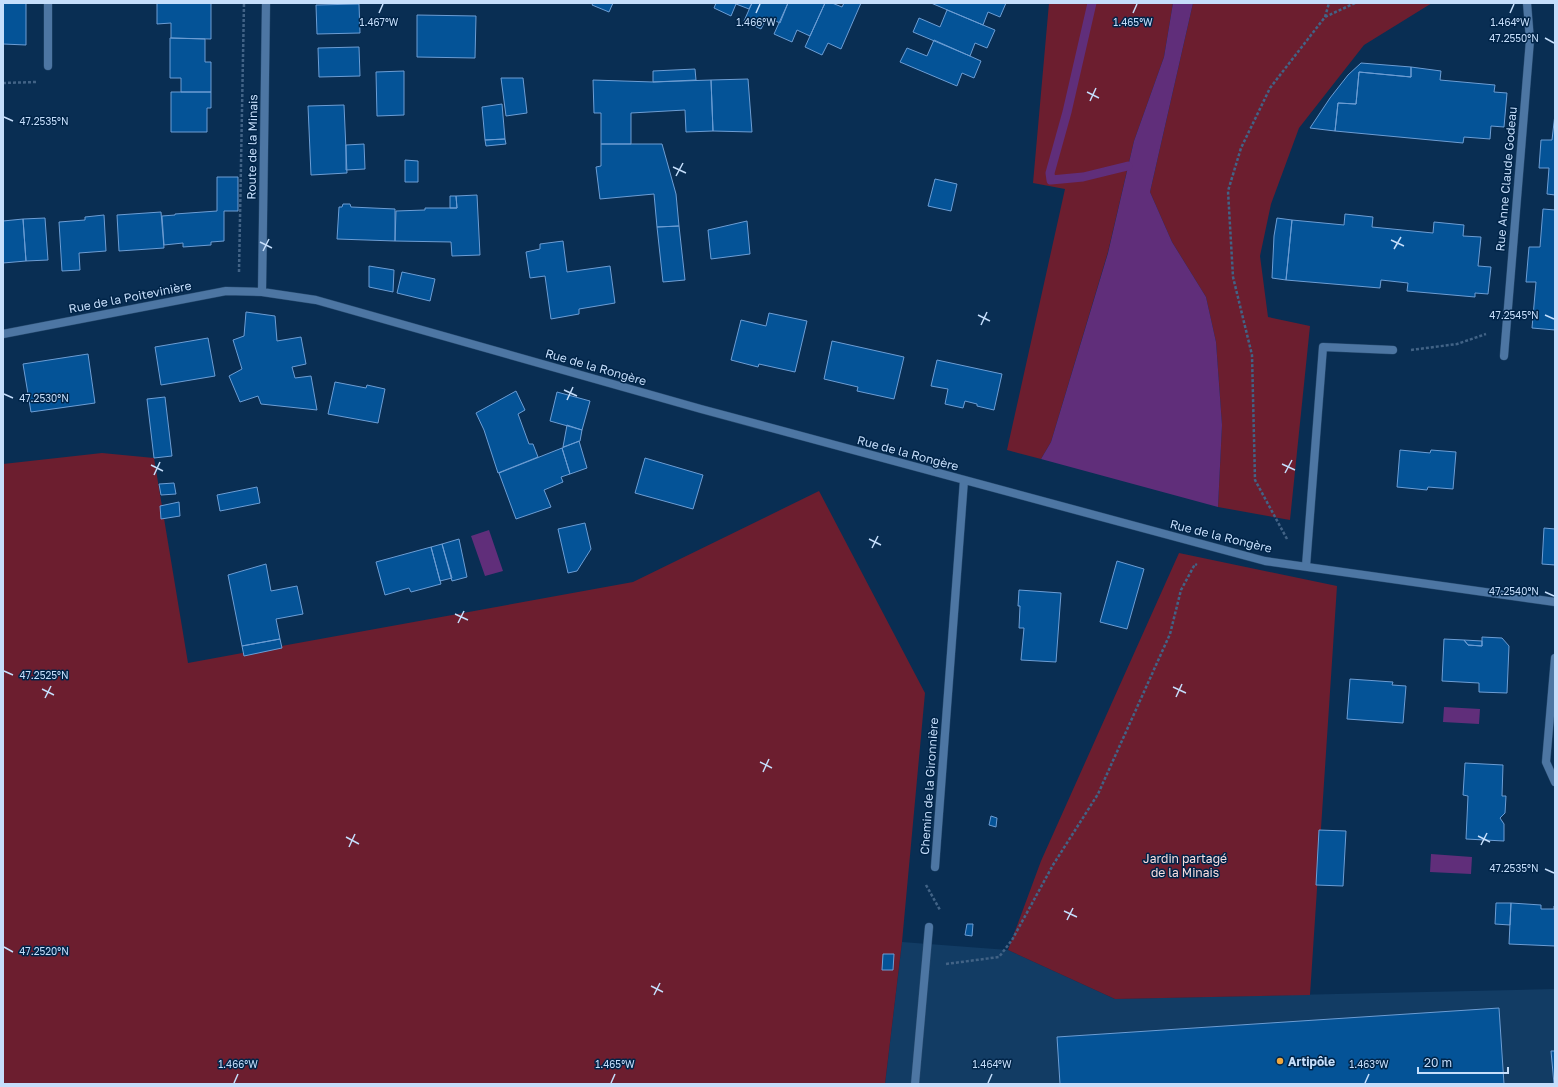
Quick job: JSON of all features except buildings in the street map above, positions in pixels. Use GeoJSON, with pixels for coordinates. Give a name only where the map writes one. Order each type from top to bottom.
{"type":"FeatureCollection","features":[{"type":"Feature","properties":{"kind":"street"},"geometry":{"type":"LineString","coordinates":[[48,3],[48,66]]}},
{"type":"Feature","properties":{"kind":"street","name":"Route de la Minais"},"geometry":{"type":"LineString","coordinates":[[262,292],[266,3]]}},
{"type":"Feature","properties":{"kind":"street","name":"Rue Anne Claude Godeau"},"geometry":{"type":"LineString","coordinates":[[1504,356],[1530,40],[1527,3]]}},
{"type":"Feature","properties":{"kind":"street","name":"Rue de la Poitevinière"},"geometry":{"type":"LineString","coordinates":[[3,334],[226,291],[262,292]]}},
{"type":"Feature","properties":{"kind":"street","name":"Rue de la Rongère"},"geometry":{"type":"LineString","coordinates":[[262,292],[316,300],[701,409],[1265,561],[1555,602]]}},
{"type":"Feature","properties":{"kind":"street"},"geometry":{"type":"LineString","coordinates":[[1304,566],[1322,347],[1393,350]]}},
{"type":"Feature","properties":{"kind":"street","name":"Chemin de la Gironnière"},"geometry":{"type":"LineString","coordinates":[[935,867],[964,480]]}},
{"type":"Feature","properties":{"kind":"street"},"geometry":{"type":"LineString","coordinates":[[1555,658],[1546,762],[1555,782]]}},
{"type":"Feature","properties":{"kind":"street"},"geometry":{"type":"LineString","coordinates":[[915,1084],[929,927]]}},
{"type":"Feature","properties":{"kind":"path"},"geometry":{"type":"LineString","coordinates":[[239,292],[244,3]]}},
{"type":"Feature","properties":{"kind":"path"},"geometry":{"type":"LineString","coordinates":[[1304,566],[1255,480],[1252,355],[1233,277],[1228,191],[1241,148],[1270,88],[1325,17],[1329,3]]}},
{"type":"Feature","properties":{"kind":"path"},"geometry":{"type":"LineString","coordinates":[[1325,17],[1355,3]]}},
{"type":"Feature","properties":{"kind":"path"},"geometry":{"type":"LineString","coordinates":[[3,83],[48,81],[48,66]]}},
{"type":"Feature","properties":{"kind":"path"},"geometry":{"type":"LineString","coordinates":[[1393,350],[1416,350],[1456,344],[1479,338],[1507,325]]}},
{"type":"Feature","properties":{"kind":"path"},"geometry":{"type":"LineString","coordinates":[[925,967],[999,957],[1012,940],[1052,865],[1098,794],[1170,634],[1181,590],[1195,564],[1203,566]]}},
{"type":"Feature","properties":{"kind":"path","name":"Chemin de la Gironnière"},"geometry":{"type":"LineString","coordinates":[[929,927],[940,911],[926,885],[935,867]]}},
{"type":"Feature","properties":{"kind":"shaded area"},"geometry":{"type":"Polygon","coordinates":[[[1173,3],[1193,3],[1150,192],[1172,242],[1206,297],[1216,342],[1222,425],[1218,507],[1041,459],[1051,442],[1108,253],[1134,141],[1164,57],[1173,3]]]}},
{"type":"Feature","properties":{"kind":"shaded area"},"geometry":{"type":"Polygon","coordinates":[[[489,530],[503,571],[485,576],[471,536],[489,530]]]}},
{"type":"Feature","properties":{"kind":"shaded area"},"geometry":{"type":"Polygon","coordinates":[[[1444,707],[1480,709],[1479,724],[1443,722],[1444,707]]]}},
{"type":"Feature","properties":{"kind":"shaded area"},"geometry":{"type":"Polygon","coordinates":[[[1431,854],[1472,857],[1471,874],[1430,872],[1431,854]]]}},
{"type":"Feature","properties":{"kind":"shaded area"},"geometry":{"type":"Polygon","coordinates":[[[902,942],[1008,950],[1115,999],[1555,989],[1555,1084],[885,1084],[902,942]]]}},
{"type":"Feature","properties":{"kind":"green space"},"geometry":{"type":"Polygon","coordinates":[[[1049,3],[1173,3],[1164,57],[1134,141],[1108,252],[1051,442],[1041,459],[1007,450],[1065,189],[1033,183],[1049,3]]]}},
{"type":"Feature","properties":{"kind":"green space"},"geometry":{"type":"Polygon","coordinates":[[[1193,3],[1432,3],[1364,45],[1299,128],[1271,204],[1260,256],[1268,317],[1310,326],[1290,520],[1218,507],[1222,425],[1216,342],[1206,297],[1172,242],[1150,192],[1193,3]]]}},
{"type":"Feature","properties":{"kind":"green space"},"geometry":{"type":"Polygon","coordinates":[[[102,453],[154,458],[188,663],[633,582],[819,491],[925,693],[902,942],[885,1084],[3,1084],[3,464],[102,453]]]}},
{"type":"Feature","properties":{"kind":"green space","name":"Jardin partagé de la Minais"},"geometry":{"type":"Polygon","coordinates":[[[1179,553],[1337,586],[1310,995],[1115,999],[1008,950],[1041,861],[1179,553]]]}},
{"type":"Feature","properties":{"kind":"waterway"},"geometry":{"type":"LineString","coordinates":[[1092,3],[1067,112],[1050,173],[1051,180],[1083,177],[1128,166]]}},
{"type":"Feature","properties":{"kind":"place","name":"Artipôle"},"geometry":{"type":"Point","coordinates":[1280,1061]}}]}
